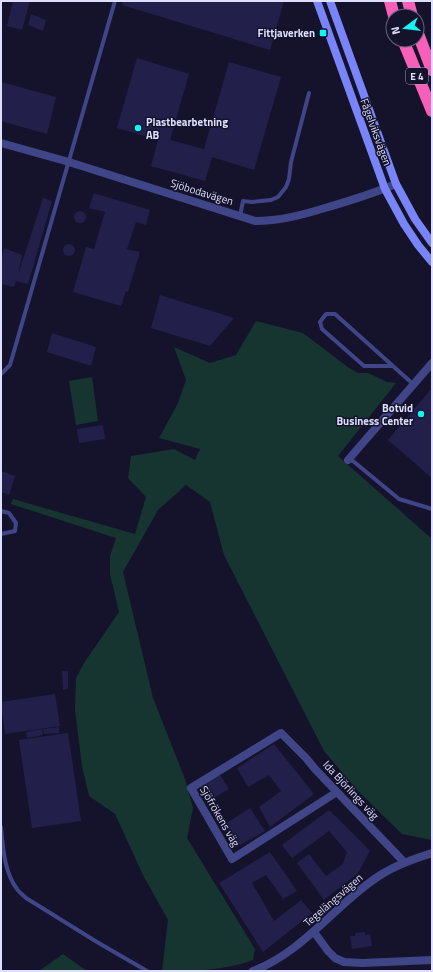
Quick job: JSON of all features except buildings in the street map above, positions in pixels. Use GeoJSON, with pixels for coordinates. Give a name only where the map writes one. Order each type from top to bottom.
{"type":"FeatureCollection","features":[{"type":"Feature","properties":{"kind":"highway","name":"E 4"},"geometry":{"type":"LineString","coordinates":[[406,48],[432,111]]}},
{"type":"Feature","properties":{"kind":"highway","name":"E 4"},"geometry":{"type":"LineString","coordinates":[[424,48],[432,70]]}},
{"type":"Feature","properties":{"kind":"main road","name":"Fågelviksvägen"},"geometry":{"type":"LineString","coordinates":[[317,1],[385,188],[404,224],[432,262]]}},
{"type":"Feature","properties":{"kind":"main road","name":"Fågelviksvägen"},"geometry":{"type":"LineString","coordinates":[[330,1],[396,184],[415,218],[432,243]]}},
{"type":"Feature","properties":{"kind":"street","name":"Sjöbodavägen"},"geometry":{"type":"LineString","coordinates":[[1,143],[69,162],[255,222],[292,218],[365,196],[396,184]]}},
{"type":"Feature","properties":{"kind":"street"},"geometry":{"type":"LineString","coordinates":[[348,460],[432,363]]}},
{"type":"Feature","properties":{"kind":"street","name":"Ida Björlings väg"},"geometry":{"type":"LineString","coordinates":[[281,733],[404,862]]}},
{"type":"Feature","properties":{"kind":"street","name":"Sjöfrökens väg"},"geometry":{"type":"LineString","coordinates":[[281,733],[191,788],[232,859],[337,792]]}},
{"type":"Feature","properties":{"kind":"street","name":"Tegelängsvägen"},"geometry":{"type":"LineString","coordinates":[[253,971],[266,968],[295,947],[369,883],[404,862],[432,853]]}},
{"type":"Feature","properties":{"kind":"street"},"geometry":{"type":"LineString","coordinates":[[314,932],[328,951],[335,958],[344,962],[362,963],[432,960]]}},
{"type":"Feature","properties":{"kind":"lane"},"geometry":{"type":"LineString","coordinates":[[1,374],[10,365],[115,1]]}},
{"type":"Feature","properties":{"kind":"lane"},"geometry":{"type":"LineString","coordinates":[[240,216],[243,201],[252,202],[271,200],[278,197],[286,187],[309,93]]}},
{"type":"Feature","properties":{"kind":"lane"},"geometry":{"type":"LineString","coordinates":[[393,366],[364,366],[322,329],[320,322],[326,314],[335,314],[414,384]]}},
{"type":"Feature","properties":{"kind":"lane"},"geometry":{"type":"LineString","coordinates":[[348,460],[353,461],[399,499],[432,509]]}},
{"type":"Feature","properties":{"kind":"lane"},"geometry":{"type":"LineString","coordinates":[[1,511],[8,513],[16,523],[15,531],[1,534]]}},
{"type":"Feature","properties":{"kind":"lane"},"geometry":{"type":"LineString","coordinates":[[1,827],[4,854],[10,876],[16,888],[26,898],[147,971]]}},
{"type":"Feature","properties":{"kind":"green space"},"geometry":{"type":"Polygon","coordinates":[[[256,321],[303,333],[349,368],[358,373],[368,373],[387,382],[396,383],[338,456],[432,539],[432,840],[402,834],[357,790],[324,751],[224,555],[210,502],[186,485],[158,510],[123,572],[153,698],[185,779],[193,808],[187,838],[255,949],[253,960],[242,964],[220,968],[162,971],[168,920],[143,875],[115,814],[89,796],[82,766],[75,710],[76,678],[84,663],[119,612],[110,574],[110,556],[116,538],[11,504],[13,499],[135,534],[146,497],[128,478],[131,456],[174,449],[195,460],[200,449],[159,438],[178,403],[186,380],[174,347],[210,363],[236,355],[256,321]]]}},
{"type":"Feature","properties":{"kind":"green space"},"geometry":{"type":"Polygon","coordinates":[[[92,377],[98,421],[76,425],[69,381],[92,377]]]}},
{"type":"Feature","properties":{"kind":"green space"},"geometry":{"type":"Polygon","coordinates":[[[63,954],[87,971],[39,971],[63,954]]]}},
{"type":"Feature","properties":{"kind":"place","name":"Fittjaverken"},"geometry":{"type":"Point","coordinates":[323,33]}},
{"type":"Feature","properties":{"kind":"place","name":"Plastbearbetning AB"},"geometry":{"type":"Point","coordinates":[138,128]}},
{"type":"Feature","properties":{"kind":"place","name":"Botvid Business Center"},"geometry":{"type":"Point","coordinates":[421,414]}}]}
